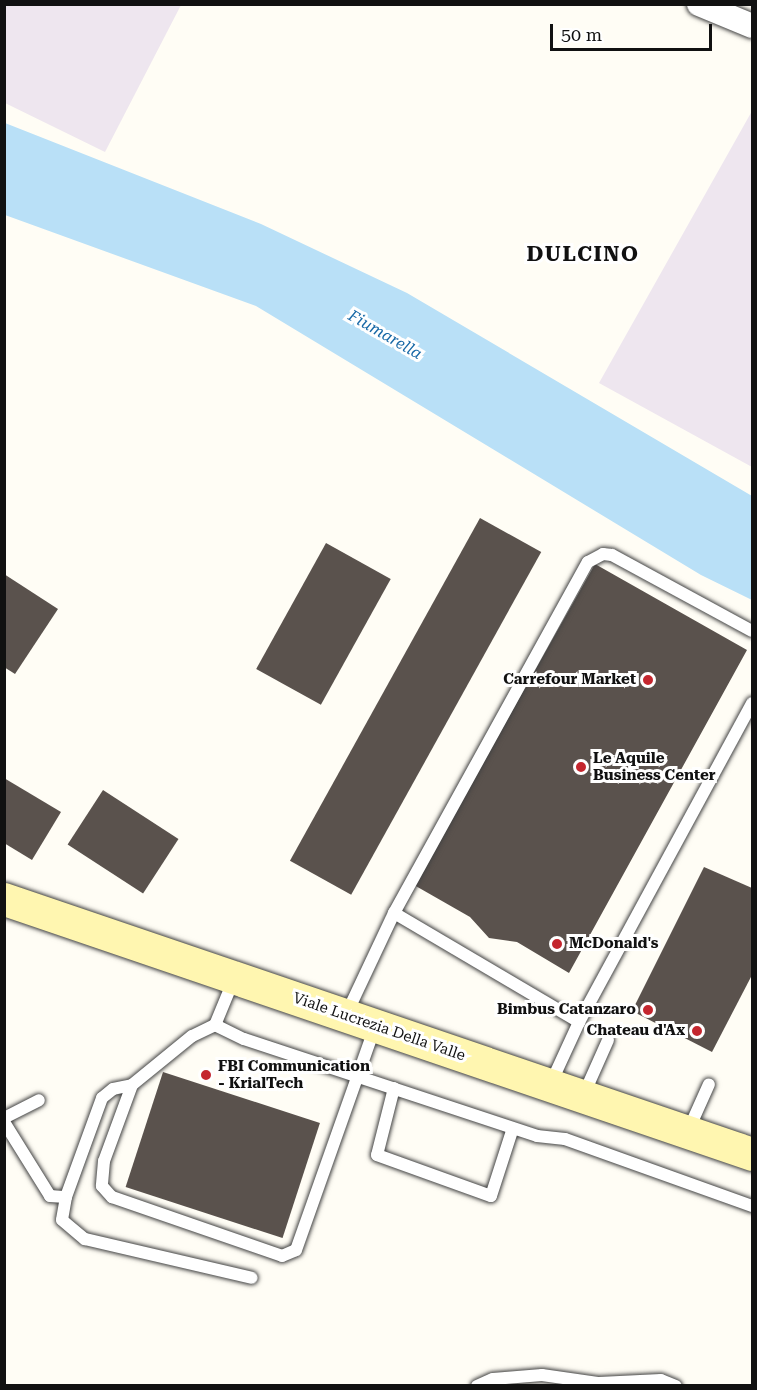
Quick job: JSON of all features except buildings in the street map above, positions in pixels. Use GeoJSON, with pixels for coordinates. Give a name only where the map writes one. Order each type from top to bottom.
{"type":"FeatureCollection","features":[{"type":"Feature","properties":{"kind":"main road","name":"Viale Lucrezia Della Valle"},"geometry":{"type":"LineString","coordinates":[[4,899],[753,1154]]}},
{"type":"Feature","properties":{"kind":"street"},"geometry":{"type":"LineString","coordinates":[[699,4],[753,26]]}},
{"type":"Feature","properties":{"kind":"lane"},"geometry":{"type":"LineString","coordinates":[[132,1085],[104,1161],[102,1186],[112,1197],[282,1256],[296,1250],[356,1075],[360,1021],[394,913],[588,562],[603,554],[612,555],[753,630]]}},
{"type":"Feature","properties":{"kind":"lane"},"geometry":{"type":"LineString","coordinates":[[551,1084],[579,1022],[753,703]]}},
{"type":"Feature","properties":{"kind":"lane"},"geometry":{"type":"LineString","coordinates":[[394,913],[579,1022]]}},
{"type":"Feature","properties":{"kind":"lane"},"geometry":{"type":"LineString","coordinates":[[234,978],[215,1025],[192,1036],[132,1085],[113,1089],[102,1098],[66,1197],[62,1220],[85,1239],[252,1278]]}},
{"type":"Feature","properties":{"kind":"lane"},"geometry":{"type":"LineString","coordinates":[[215,1025],[244,1039],[513,1128],[565,1139],[753,1206]]}},
{"type":"Feature","properties":{"kind":"lane"},"geometry":{"type":"LineString","coordinates":[[584,1095],[608,1040]]}},
{"type":"Feature","properties":{"kind":"lane"},"geometry":{"type":"LineString","coordinates":[[688,1132],[709,1084]]}},
{"type":"Feature","properties":{"kind":"lane"},"geometry":{"type":"LineString","coordinates":[[394,1088],[377,1155],[491,1196],[513,1128]]}},
{"type":"Feature","properties":{"kind":"lane"},"geometry":{"type":"LineString","coordinates":[[4,1118],[39,1100]]}},
{"type":"Feature","properties":{"kind":"lane"},"geometry":{"type":"LineString","coordinates":[[4,1122],[24,1159],[50,1196],[66,1197]]}},
{"type":"Feature","properties":{"kind":"lane"},"geometry":{"type":"LineString","coordinates":[[477,1386],[494,1379],[542,1375],[599,1383],[660,1380],[676,1386]]}},
{"type":"Feature","properties":{"kind":"shaded area"},"geometry":{"type":"Polygon","coordinates":[[[4,5],[181,5],[105,152],[5,103],[4,5]]]}},
{"type":"Feature","properties":{"kind":"shaded area"},"geometry":{"type":"Polygon","coordinates":[[[752,111],[752,467],[599,383],[752,111]]]}},
{"type":"Feature","properties":{"kind":"water","name":"Fiumarella"},"geometry":{"type":"Polygon","coordinates":[[[5,123],[261,224],[407,293],[752,496],[752,600],[701,575],[256,306],[5,215],[5,123]]]}},
{"type":"Feature","properties":{"kind":"place","name":"Carrefour Market"},"geometry":{"type":"Point","coordinates":[648,680]}},
{"type":"Feature","properties":{"kind":"place","name":"Le Aquile Business Center"},"geometry":{"type":"Point","coordinates":[581,767]}},
{"type":"Feature","properties":{"kind":"place","name":"McDonald's"},"geometry":{"type":"Point","coordinates":[557,944]}},
{"type":"Feature","properties":{"kind":"place","name":"Bimbus Catanzaro"},"geometry":{"type":"Point","coordinates":[648,1010]}},
{"type":"Feature","properties":{"kind":"place","name":"Chateau d'Ax"},"geometry":{"type":"Point","coordinates":[697,1031]}},
{"type":"Feature","properties":{"kind":"place","name":"FBI Communication - KrialTech"},"geometry":{"type":"Point","coordinates":[206,1075]}},
{"type":"Feature","properties":{"kind":"district","name":"DULCINO"},"geometry":{"type":"Point","coordinates":[583,254]}}]}
